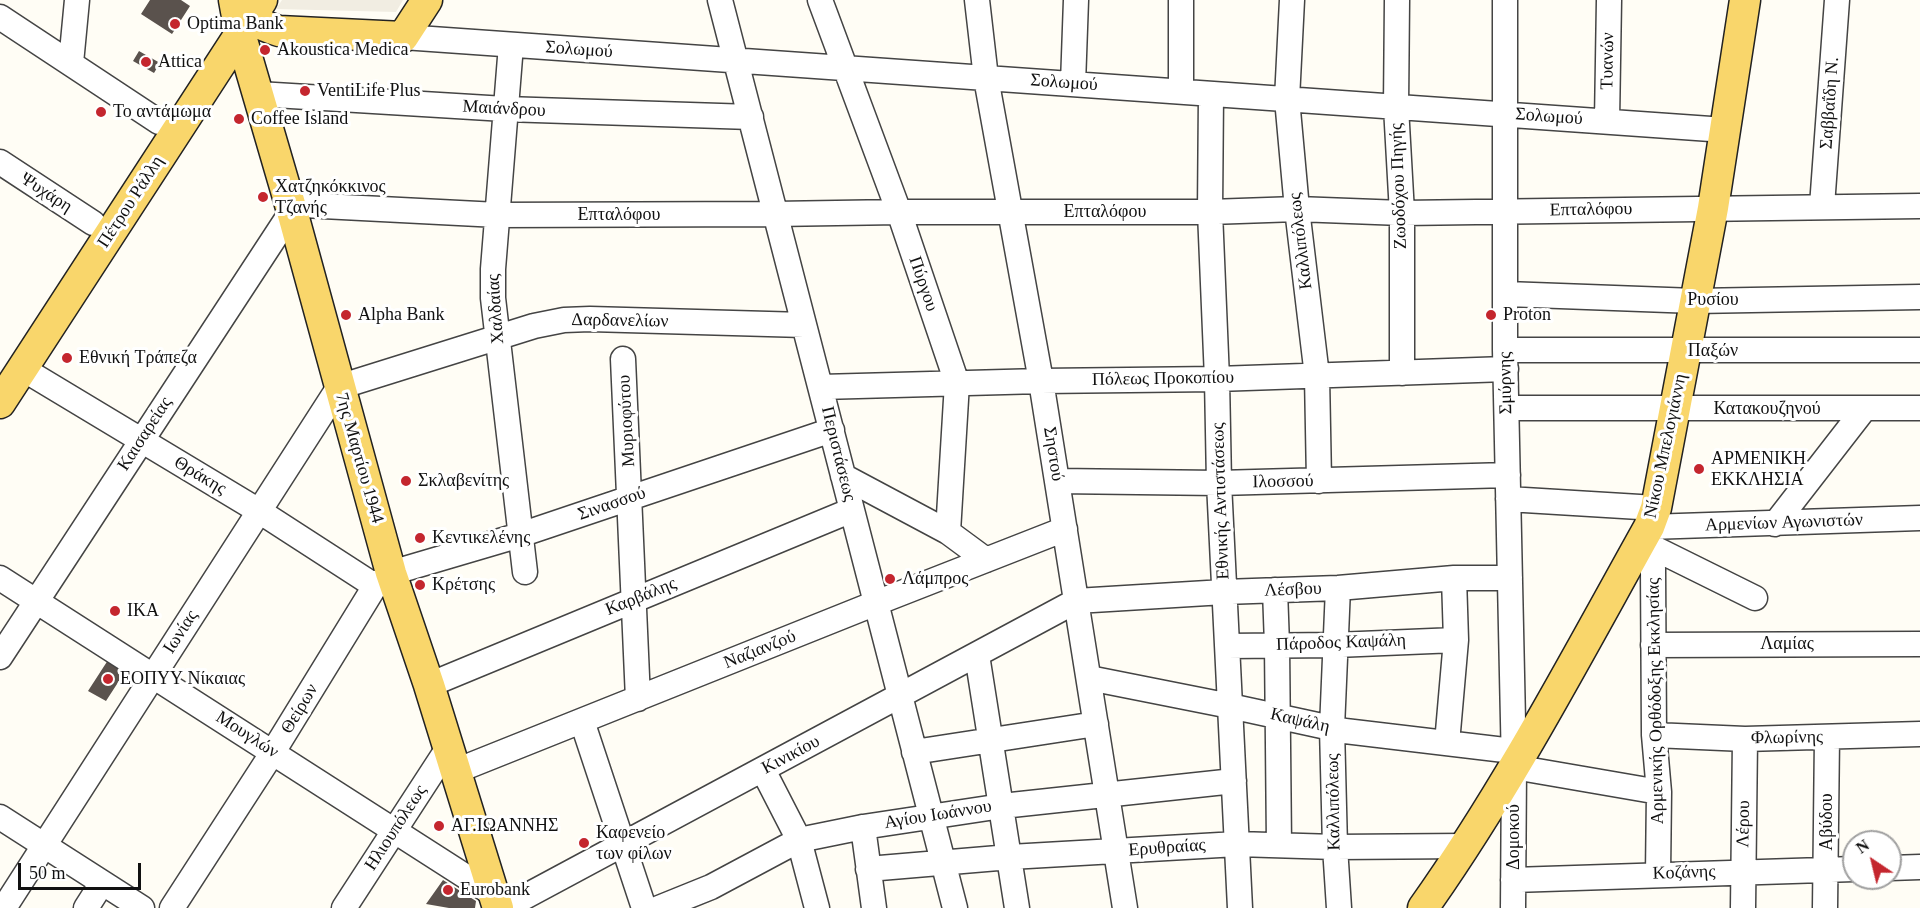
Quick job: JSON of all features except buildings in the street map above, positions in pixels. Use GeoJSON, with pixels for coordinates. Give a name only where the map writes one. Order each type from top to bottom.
{"type":"FeatureCollection","features":[{"type":"Feature","properties":{"kind":"main road"},"geometry":{"type":"LineString","coordinates":[[243,9],[264,27],[279,31],[403,37],[427,0]]}},
{"type":"Feature","properties":{"kind":"main road","name":"Νίκου Μπελογιάννη"},"geometry":{"type":"LineString","coordinates":[[1423,908],[1466,846],[1514,759],[1652,527],[1713,208],[1745,0]]}},
{"type":"Feature","properties":{"kind":"main road","name":"Πέτρου Ράλλη"},"geometry":{"type":"LineString","coordinates":[[0,403],[11,366],[204,89],[243,9]]}},
{"type":"Feature","properties":{"kind":"main road","name":"Πέτρου Ράλλη"},"geometry":{"type":"LineString","coordinates":[[11,366],[9,356],[93,223],[159,122],[243,9]]}},
{"type":"Feature","properties":{"kind":"main road","name":"7ης Μαρτίου 1944"},"geometry":{"type":"LineString","coordinates":[[243,9],[257,90],[339,387],[383,579],[429,685],[498,903]]}},
{"type":"Feature","properties":{"kind":"main road"},"geometry":{"type":"LineString","coordinates":[[204,89],[226,79],[237,78],[247,81],[257,90]]}},
{"type":"Feature","properties":{"kind":"street"},"geometry":{"type":"LineString","coordinates":[[71,63],[77,0]]}},
{"type":"Feature","properties":{"kind":"street","name":"Περιστάσεως"},"geometry":{"type":"LineString","coordinates":[[720,0],[955,908]]}},
{"type":"Feature","properties":{"kind":"street","name":"Πύργου"},"geometry":{"type":"LineString","coordinates":[[820,0],[898,212],[957,382],[948,532]]}},
{"type":"Feature","properties":{"kind":"street","name":"Σηστού"},"geometry":{"type":"LineString","coordinates":[[977,0],[986,78],[1041,381],[1125,908]]}},
{"type":"Feature","properties":{"kind":"street"},"geometry":{"type":"LineString","coordinates":[[1073,84],[1076,0]]}},
{"type":"Feature","properties":{"kind":"street"},"geometry":{"type":"LineString","coordinates":[[1181,0],[1181,92]]}},
{"type":"Feature","properties":{"kind":"street","name":"Καλλιπόλεως"},"geometry":{"type":"LineString","coordinates":[[1292,0],[1287,99],[1297,209],[1317,376],[1319,481]]}},
{"type":"Feature","properties":{"kind":"street","name":"Ζωοδόχου Πηγής"},"geometry":{"type":"LineString","coordinates":[[1397,0],[1396,107],[1402,213],[1402,373]]}},
{"type":"Feature","properties":{"kind":"street","name":"Σμύρνης"},"geometry":{"type":"LineString","coordinates":[[1505,0],[1506,360],[1514,759]]}},
{"type":"Feature","properties":{"kind":"street","name":"Τυανών"},"geometry":{"type":"LineString","coordinates":[[1607,121],[1609,0]]}},
{"type":"Feature","properties":{"kind":"street","name":"Σαββαΐδη Ν."},"geometry":{"type":"LineString","coordinates":[[1822,206],[1837,0]]}},
{"type":"Feature","properties":{"kind":"street"},"geometry":{"type":"LineString","coordinates":[[0,17],[159,122]]}},
{"type":"Feature","properties":{"kind":"street","name":"Σολωμού"},"geometry":{"type":"LineString","coordinates":[[403,37],[1725,130]]}},
{"type":"Feature","properties":{"kind":"street","name":"Χαλδαίας"},"geometry":{"type":"LineString","coordinates":[[511,45],[493,269],[493,298],[525,572]]}},
{"type":"Feature","properties":{"kind":"street","name":"Μαιάνδρου"},"geometry":{"type":"LineString","coordinates":[[257,90],[505,110],[751,117]]}},
{"type":"Feature","properties":{"kind":"street","name":"Εθνικής Αντιστάσεως"},"geometry":{"type":"LineString","coordinates":[[1210,94],[1210,212],[1219,483],[1240,908]]}},
{"type":"Feature","properties":{"kind":"street","name":"Ψυχάρη"},"geometry":{"type":"LineString","coordinates":[[0,162],[93,223]]}},
{"type":"Feature","properties":{"kind":"street","name":"Επταλόφου"},"geometry":{"type":"LineString","coordinates":[[292,211],[303,205],[498,215],[1210,212],[1297,209],[1402,213],[1920,206]]}},
{"type":"Feature","properties":{"kind":"street","name":"Καισαρείας"},"geometry":{"type":"LineString","coordinates":[[0,657],[292,211]]}},
{"type":"Feature","properties":{"kind":"street","name":"Ρυσίου"},"geometry":{"type":"LineString","coordinates":[[1506,294],[1695,301],[1920,297]]}},
{"type":"Feature","properties":{"kind":"street","name":"Δαρδανελίων"},"geometry":{"type":"LineString","coordinates":[[339,387],[534,326],[564,320],[804,326]]}},
{"type":"Feature","properties":{"kind":"street","name":"Παξών"},"geometry":{"type":"LineString","coordinates":[[1506,360],[1686,351],[1920,350]]}},
{"type":"Feature","properties":{"kind":"street","name":"Μυριοφύτου"},"geometry":{"type":"LineString","coordinates":[[623,359],[638,699]]}},
{"type":"Feature","properties":{"kind":"street","name":"Πόλεως Προκοπίου"},"geometry":{"type":"LineString","coordinates":[[821,387],[1402,373],[1506,360]]}},
{"type":"Feature","properties":{"kind":"street","name":"Θράκης"},"geometry":{"type":"LineString","coordinates":[[11,366],[259,511],[383,579]]}},
{"type":"Feature","properties":{"kind":"street","name":"Ιωνίας"},"geometry":{"type":"LineString","coordinates":[[4,908],[339,387]]}},
{"type":"Feature","properties":{"kind":"street","name":"Κατακουζηνού"},"geometry":{"type":"LineString","coordinates":[[1507,408],[1920,408]]}},
{"type":"Feature","properties":{"kind":"street"},"geometry":{"type":"LineString","coordinates":[[1775,524],[1865,408]]}},
{"type":"Feature","properties":{"kind":"street","name":"Σινασσού"},"geometry":{"type":"LineString","coordinates":[[383,579],[832,430]]}},
{"type":"Feature","properties":{"kind":"street","name":"Ιλοσσού"},"geometry":{"type":"LineString","coordinates":[[1057,481],[1219,483],[1508,475]]}},
{"type":"Feature","properties":{"kind":"street"},"geometry":{"type":"LineString","coordinates":[[843,476],[948,532],[986,560]]}},
{"type":"Feature","properties":{"kind":"street","name":"Αρμενίων Αγωνιστών"},"geometry":{"type":"LineString","coordinates":[[1509,500],[1652,527],[1920,518]]}},
{"type":"Feature","properties":{"kind":"street","name":"Καρβάλης"},"geometry":{"type":"LineString","coordinates":[[429,685],[852,510]]}},
{"type":"Feature","properties":{"kind":"street"},"geometry":{"type":"LineString","coordinates":[[1652,527],[1755,597]]}},
{"type":"Feature","properties":{"kind":"street","name":"Αρμενικής Ορθόδοξης Εκκλησίας"},"geometry":{"type":"LineString","coordinates":[[1652,527],[1654,735],[1659,792],[1658,874]]}},
{"type":"Feature","properties":{"kind":"street","name":"Ναζιανζού"},"geometry":{"type":"LineString","coordinates":[[452,760],[582,721],[1065,529]]}},
{"type":"Feature","properties":{"kind":"street","name":"Μουγλών"},"geometry":{"type":"LineString","coordinates":[[0,578],[395,830],[498,903]]}},
{"type":"Feature","properties":{"kind":"street"},"geometry":{"type":"LineString","coordinates":[[1447,743],[1456,640],[1454,578]]}},
{"type":"Feature","properties":{"kind":"street","name":"Λέσβου"},"geometry":{"type":"LineString","coordinates":[[1076,601],[1338,588],[1454,578],[1510,578]]}},
{"type":"Feature","properties":{"kind":"street","name":"Θείρων"},"geometry":{"type":"LineString","coordinates":[[172,908],[383,579]]}},
{"type":"Feature","properties":{"kind":"street","name":"Καλλιπόλεως"},"geometry":{"type":"LineString","coordinates":[[1338,588],[1332,729],[1339,908]]}},
{"type":"Feature","properties":{"kind":"street"},"geometry":{"type":"LineString","coordinates":[[1275,590],[1280,845]]}},
{"type":"Feature","properties":{"kind":"street","name":"Κινικίου"},"geometry":{"type":"LineString","coordinates":[[498,903],[623,845],[1076,601]]}},
{"type":"Feature","properties":{"kind":"street","name":"Πάροδος Καψάλη"},"geometry":{"type":"LineString","coordinates":[[1227,646],[1336,645],[1456,640]]}},
{"type":"Feature","properties":{"kind":"street","name":"Λαμίας"},"geometry":{"type":"LineString","coordinates":[[1653,645],[1920,644]]}},
{"type":"Feature","properties":{"kind":"street"},"geometry":{"type":"LineString","coordinates":[[977,655],[1017,908]]}},
{"type":"Feature","properties":{"kind":"street","name":"Καψάλη"},"geometry":{"type":"LineString","coordinates":[[1089,678],[1230,705],[1332,729],[1447,743],[1659,792]]}},
{"type":"Feature","properties":{"kind":"street"},"geometry":{"type":"LineString","coordinates":[[582,721],[644,908]]}},
{"type":"Feature","properties":{"kind":"street"},"geometry":{"type":"LineString","coordinates":[[915,752],[1096,724]]}},
{"type":"Feature","properties":{"kind":"street","name":"Φλωρίνης"},"geometry":{"type":"LineString","coordinates":[[1654,735],[1745,739],[1920,734]]}},
{"type":"Feature","properties":{"kind":"street","name":"Αβύδου"},"geometry":{"type":"LineString","coordinates":[[1825,908],[1827,737]]}},
{"type":"Feature","properties":{"kind":"street","name":"Λέρου"},"geometry":{"type":"LineString","coordinates":[[1743,908],[1745,739]]}},
{"type":"Feature","properties":{"kind":"street","name":"Δομοκού"},"geometry":{"type":"LineString","coordinates":[[1513,908],[1514,759]]}},
{"type":"Feature","properties":{"kind":"street","name":"Ηλιουπόλεως"},"geometry":{"type":"LineString","coordinates":[[344,908],[395,830],[452,760]]}},
{"type":"Feature","properties":{"kind":"street"},"geometry":{"type":"LineString","coordinates":[[763,770],[799,840],[817,908]]}},
{"type":"Feature","properties":{"kind":"street","name":"Αγίου Ιωάννου"},"geometry":{"type":"LineString","coordinates":[[659,908],[714,898],[799,840],[862,826],[1002,806],[1234,781]]}},
{"type":"Feature","properties":{"kind":"street"},"geometry":{"type":"LineString","coordinates":[[0,818],[142,908]]}},
{"type":"Feature","properties":{"kind":"street"},"geometry":{"type":"LineString","coordinates":[[862,826],[874,908]]}},
{"type":"Feature","properties":{"kind":"street","name":"Ερυθραίας"},"geometry":{"type":"LineString","coordinates":[[868,869],[1010,857],[1237,844],[1335,847],[1466,846]]}},
{"type":"Feature","properties":{"kind":"street"},"geometry":{"type":"LineString","coordinates":[[1902,868],[1920,867]]}},
{"type":"Feature","properties":{"kind":"street","name":"Κοζάνης"},"geometry":{"type":"LineString","coordinates":[[1513,880],[1842,869]]}},
{"type":"Feature","properties":{"kind":"street"},"geometry":{"type":"LineString","coordinates":[[86,908],[102,883]]}},
{"type":"Feature","properties":{"kind":"shaded area"},"geometry":{"type":"Polygon","coordinates":[[[282,0],[403,0],[396,12],[276,9],[282,0]]]}},
{"type":"Feature","properties":{"kind":"place","name":"Optima Bank"},"geometry":{"type":"Point","coordinates":[175,24]}},
{"type":"Feature","properties":{"kind":"place","name":"Akoustica Medica"},"geometry":{"type":"Point","coordinates":[265,50]}},
{"type":"Feature","properties":{"kind":"place","name":"Attica"},"geometry":{"type":"Point","coordinates":[146,62]}},
{"type":"Feature","properties":{"kind":"place","name":"VentiLife Plus"},"geometry":{"type":"Point","coordinates":[305,91]}},
{"type":"Feature","properties":{"kind":"place","name":"Το αντάμωμα"},"geometry":{"type":"Point","coordinates":[101,112]}},
{"type":"Feature","properties":{"kind":"place","name":"Coffee Island"},"geometry":{"type":"Point","coordinates":[239,119]}},
{"type":"Feature","properties":{"kind":"place","name":"Χατζηκόκκινος Τζανής"},"geometry":{"type":"Point","coordinates":[263,197]}},
{"type":"Feature","properties":{"kind":"place","name":"Alpha Bank"},"geometry":{"type":"Point","coordinates":[346,315]}},
{"type":"Feature","properties":{"kind":"place","name":"Proton"},"geometry":{"type":"Point","coordinates":[1491,315]}},
{"type":"Feature","properties":{"kind":"place","name":"Εθνική Τράπεζα"},"geometry":{"type":"Point","coordinates":[67,358]}},
{"type":"Feature","properties":{"kind":"place","name":"ΑΡΜΕΝΙΚΗ ΕΚΚΛΗΣΙΑ"},"geometry":{"type":"Point","coordinates":[1699,469]}},
{"type":"Feature","properties":{"kind":"place","name":"Σκλαβενίτης"},"geometry":{"type":"Point","coordinates":[406,481]}},
{"type":"Feature","properties":{"kind":"place","name":"Κεντικελένης"},"geometry":{"type":"Point","coordinates":[420,538]}},
{"type":"Feature","properties":{"kind":"place","name":"Λάμπρος"},"geometry":{"type":"Point","coordinates":[890,579]}},
{"type":"Feature","properties":{"kind":"place","name":"Κρέτσης"},"geometry":{"type":"Point","coordinates":[420,585]}},
{"type":"Feature","properties":{"kind":"place","name":"ΙΚΑ"},"geometry":{"type":"Point","coordinates":[115,611]}},
{"type":"Feature","properties":{"kind":"place","name":"ΕΟΠΥΥ Νίκαιας"},"geometry":{"type":"Point","coordinates":[108,679]}},
{"type":"Feature","properties":{"kind":"place","name":"ΑΓ.ΙΩΑΝΝΗΣ"},"geometry":{"type":"Point","coordinates":[439,826]}},
{"type":"Feature","properties":{"kind":"place","name":"Καφενείο των φίλων"},"geometry":{"type":"Point","coordinates":[584,843]}},
{"type":"Feature","properties":{"kind":"place","name":"Eurobank"},"geometry":{"type":"Point","coordinates":[448,890]}}]}
